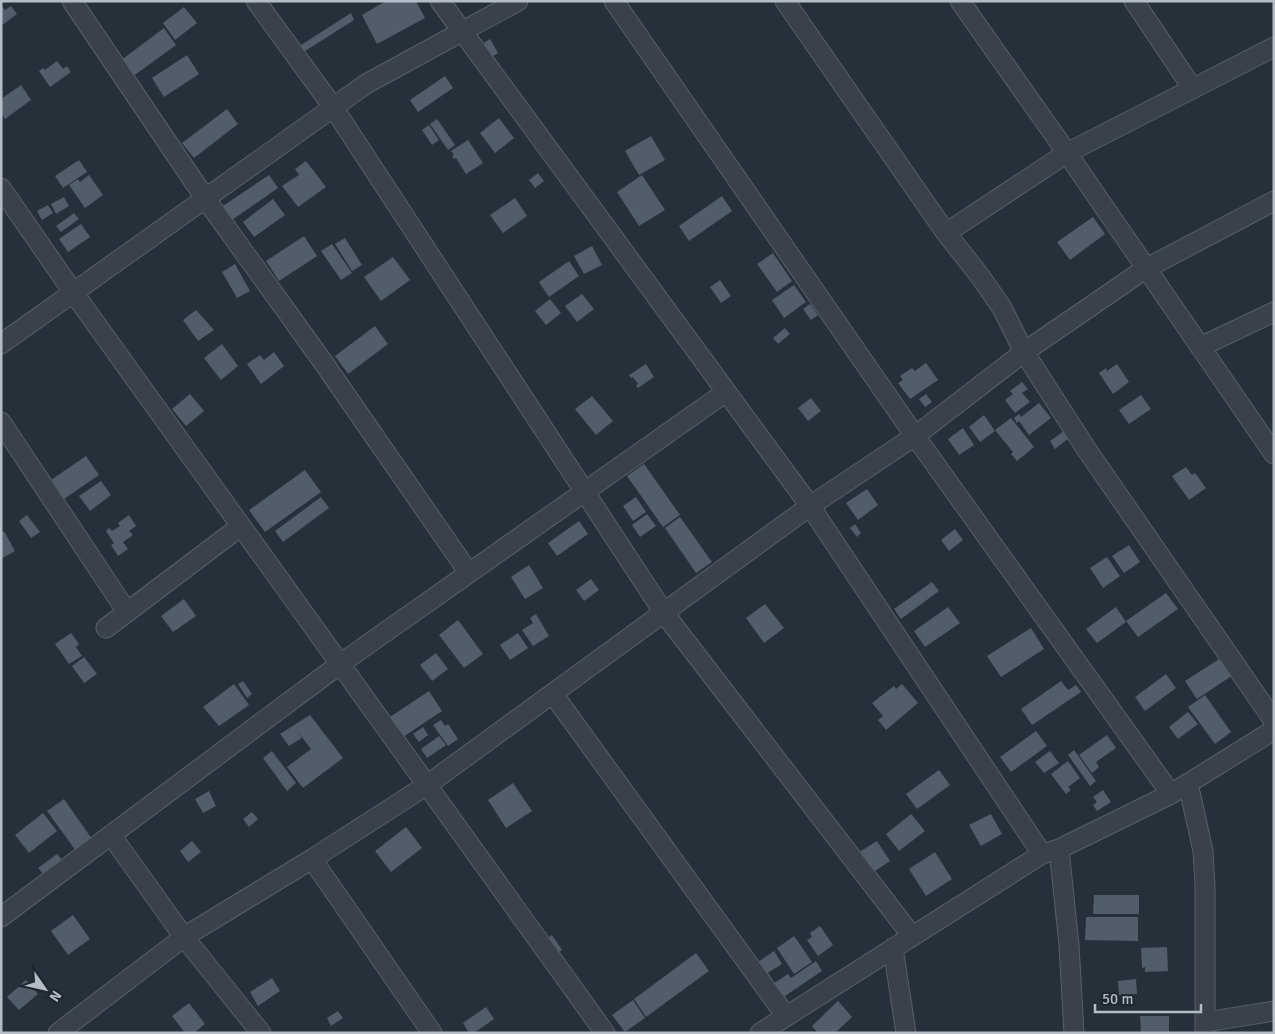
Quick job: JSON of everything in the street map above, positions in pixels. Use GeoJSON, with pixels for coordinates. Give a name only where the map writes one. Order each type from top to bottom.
{"type":"FeatureCollection","features":[{"type":"Feature","properties":{"kind":"street"},"geometry":{"type":"LineString","coordinates":[[72,1],[205,198],[323,362],[469,573]]}},
{"type":"Feature","properties":{"kind":"street"},"geometry":{"type":"LineString","coordinates":[[256,1],[333,107],[664,613],[912,936]]}},
{"type":"Feature","properties":{"kind":"street"},"geometry":{"type":"LineString","coordinates":[[440,1],[810,506],[1050,851],[1069,945],[1074,1033]]}},
{"type":"Feature","properties":{"kind":"street"},"geometry":{"type":"LineString","coordinates":[[1,344],[366,84],[518,1]]}},
{"type":"Feature","properties":{"kind":"street"},"geometry":{"type":"LineString","coordinates":[[614,1],[915,436],[1171,794]]}},
{"type":"Feature","properties":{"kind":"street"},"geometry":{"type":"LineString","coordinates":[[785,1],[946,233],[980,276],[1002,308],[1024,352],[1087,450],[1274,721]]}},
{"type":"Feature","properties":{"kind":"street"},"geometry":{"type":"LineString","coordinates":[[960,1],[1200,346],[1267,432],[1274,454]]}},
{"type":"Feature","properties":{"kind":"street"},"geometry":{"type":"LineString","coordinates":[[1134,1],[1193,89]]}},
{"type":"Feature","properties":{"kind":"street"},"geometry":{"type":"LineString","coordinates":[[946,233],[1067,153],[1274,47]]}},
{"type":"Feature","properties":{"kind":"street"},"geometry":{"type":"LineString","coordinates":[[1,188],[73,292],[605,1033]]}},
{"type":"Feature","properties":{"kind":"street"},"geometry":{"type":"LineString","coordinates":[[58,1033],[184,937],[312,859],[427,785],[810,506],[915,436],[1024,352],[1145,268],[1274,202]]}},
{"type":"Feature","properties":{"kind":"street"},"geometry":{"type":"LineString","coordinates":[[1200,346],[1274,312]]}},
{"type":"Feature","properties":{"kind":"street"},"geometry":{"type":"LineString","coordinates":[[1,917],[340,664],[726,392]]}},
{"type":"Feature","properties":{"kind":"street"},"geometry":{"type":"LineString","coordinates":[[1,422],[128,612]]}},
{"type":"Feature","properties":{"kind":"street"},"geometry":{"type":"LineString","coordinates":[[106,628],[241,526]]}},
{"type":"Feature","properties":{"kind":"street"},"geometry":{"type":"LineString","coordinates":[[553,694],[786,1016]]}},
{"type":"Feature","properties":{"kind":"street"},"geometry":{"type":"LineString","coordinates":[[760,1033],[1050,851],[1171,794],[1274,730]]}},
{"type":"Feature","properties":{"kind":"street"},"geometry":{"type":"LineString","coordinates":[[1188,783],[1204,860],[1206,886],[1205,1027],[1274,1011]]}},
{"type":"Feature","properties":{"kind":"street"},"geometry":{"type":"LineString","coordinates":[[111,835],[184,937],[261,1033]]}},
{"type":"Feature","properties":{"kind":"street"},"geometry":{"type":"LineString","coordinates":[[312,859],[432,1033]]}},
{"type":"Feature","properties":{"kind":"street"},"geometry":{"type":"LineString","coordinates":[[893,948],[906,1033]]}},
{"type":"Feature","properties":{"kind":"building"},"geometry":{"type":"Polygon","coordinates":[[[386,1],[416,1],[425,18],[377,44],[362,15],[386,1]]]}},
{"type":"Feature","properties":{"kind":"building"},"geometry":{"type":"Polygon","coordinates":[[[1,5],[5,10],[11,6],[17,14],[1,26],[1,5]]]}},
{"type":"Feature","properties":{"kind":"building"},"geometry":{"type":"Polygon","coordinates":[[[184,7],[197,23],[175,40],[163,23],[184,7]]]}},
{"type":"Feature","properties":{"kind":"building"},"geometry":{"type":"Polygon","coordinates":[[[351,13],[354,20],[302,53],[298,47],[351,13]]]}},
{"type":"Feature","properties":{"kind":"building"},"geometry":{"type":"Polygon","coordinates":[[[164,28],[176,45],[132,77],[120,61],[164,28]]]}},
{"type":"Feature","properties":{"kind":"building"},"geometry":{"type":"Polygon","coordinates":[[[490,39],[498,53],[490,58],[482,44],[490,39]]]}},
{"type":"Feature","properties":{"kind":"building"},"geometry":{"type":"Polygon","coordinates":[[[187,55],[199,74],[164,97],[152,78],[187,55]]]}},
{"type":"Feature","properties":{"kind":"building"},"geometry":{"type":"Polygon","coordinates":[[[57,61],[63,69],[67,66],[71,72],[50,87],[39,71],[43,68],[45,70],[57,61]]]}},
{"type":"Feature","properties":{"kind":"building"},"geometry":{"type":"Polygon","coordinates":[[[445,76],[453,88],[418,112],[410,100],[445,76]]]}},
{"type":"Feature","properties":{"kind":"building"},"geometry":{"type":"Polygon","coordinates":[[[21,85],[31,100],[5,119],[1,113],[1,99],[21,85]]]}},
{"type":"Feature","properties":{"kind":"building"},"geometry":{"type":"Polygon","coordinates":[[[227,109],[238,124],[194,158],[182,143],[227,109]]]}},
{"type":"Feature","properties":{"kind":"building"},"geometry":{"type":"Polygon","coordinates":[[[499,118],[514,138],[495,153],[480,133],[499,118]]]}},
{"type":"Feature","properties":{"kind":"building"},"geometry":{"type":"Polygon","coordinates":[[[437,119],[455,145],[448,150],[430,124],[437,119]]]}},
{"type":"Feature","properties":{"kind":"building"},"geometry":{"type":"Polygon","coordinates":[[[429,125],[439,140],[432,145],[422,130],[429,125]]]}},
{"type":"Feature","properties":{"kind":"building"},"geometry":{"type":"Polygon","coordinates":[[[651,136],[665,160],[639,175],[625,151],[651,136]]]}},
{"type":"Feature","properties":{"kind":"building"},"geometry":{"type":"Polygon","coordinates":[[[468,140],[483,163],[466,174],[456,158],[454,159],[452,156],[454,155],[451,151],[468,140]]]}},
{"type":"Feature","properties":{"kind":"building"},"geometry":{"type":"Polygon","coordinates":[[[79,160],[87,172],[63,188],[55,176],[79,160]]]}},
{"type":"Feature","properties":{"kind":"building"},"geometry":{"type":"Polygon","coordinates":[[[306,161],[326,187],[298,207],[282,186],[299,175],[295,169],[306,161]]]}},
{"type":"Feature","properties":{"kind":"building"},"geometry":{"type":"Polygon","coordinates":[[[538,173],[544,181],[535,188],[529,180],[538,173]]]}},
{"type":"Feature","properties":{"kind":"building"},"geometry":{"type":"Polygon","coordinates":[[[89,175],[103,195],[85,208],[69,185],[78,179],[80,182],[89,175]]]}},
{"type":"Feature","properties":{"kind":"building"},"geometry":{"type":"Polygon","coordinates":[[[269,175],[278,188],[232,220],[223,206],[269,175]]]}},
{"type":"Feature","properties":{"kind":"building"},"geometry":{"type":"Polygon","coordinates":[[[642,175],[665,210],[639,226],[617,192],[642,175]]]}},
{"type":"Feature","properties":{"kind":"building"},"geometry":{"type":"Polygon","coordinates":[[[722,196],[732,211],[689,241],[679,226],[722,196]]]}},
{"type":"Feature","properties":{"kind":"building"},"geometry":{"type":"Polygon","coordinates":[[[64,197],[69,206],[56,214],[51,204],[64,197]]]}},
{"type":"Feature","properties":{"kind":"building"},"geometry":{"type":"Polygon","coordinates":[[[515,198],[527,216],[503,233],[490,215],[515,198]]]}},
{"type":"Feature","properties":{"kind":"building"},"geometry":{"type":"Polygon","coordinates":[[[273,199],[285,215],[254,237],[243,222],[273,199]]]}},
{"type":"Feature","properties":{"kind":"building"},"geometry":{"type":"Polygon","coordinates":[[[48,205],[53,213],[42,220],[37,211],[48,205]]]}},
{"type":"Feature","properties":{"kind":"building"},"geometry":{"type":"Polygon","coordinates":[[[74,213],[79,219],[61,232],[56,226],[74,213]]]}},
{"type":"Feature","properties":{"kind":"building"},"geometry":{"type":"Polygon","coordinates":[[[1093,217],[1105,234],[1070,260],[1057,242],[1093,217]]]}},
{"type":"Feature","properties":{"kind":"building"},"geometry":{"type":"Polygon","coordinates":[[[81,224],[90,237],[68,252],[59,239],[81,224]]]}},
{"type":"Feature","properties":{"kind":"building"},"geometry":{"type":"Polygon","coordinates":[[[304,236],[317,256],[279,281],[266,261],[304,236]]]}},
{"type":"Feature","properties":{"kind":"building"},"geometry":{"type":"Polygon","coordinates":[[[345,238],[362,265],[352,271],[335,244],[345,238]]]}},
{"type":"Feature","properties":{"kind":"building"},"geometry":{"type":"Polygon","coordinates":[[[332,244],[352,273],[341,280],[321,251],[332,244]]]}},
{"type":"Feature","properties":{"kind":"building"},"geometry":{"type":"Polygon","coordinates":[[[592,246],[602,265],[584,274],[574,256],[592,246]]]}},
{"type":"Feature","properties":{"kind":"building"},"geometry":{"type":"Polygon","coordinates":[[[773,253],[792,281],[777,292],[757,264],[773,253]]]}},
{"type":"Feature","properties":{"kind":"building"},"geometry":{"type":"Polygon","coordinates":[[[393,257],[410,280],[381,301],[364,277],[393,257]]]}},
{"type":"Feature","properties":{"kind":"building"},"geometry":{"type":"Polygon","coordinates":[[[569,261],[579,276],[549,297],[539,282],[569,261]]]}},
{"type":"Feature","properties":{"kind":"building"},"geometry":{"type":"Polygon","coordinates":[[[235,264],[250,291],[237,298],[222,272],[235,264]]]}},
{"type":"Feature","properties":{"kind":"building"},"geometry":{"type":"Polygon","coordinates":[[[720,280],[731,296],[721,303],[710,287],[720,280]]]}},
{"type":"Feature","properties":{"kind":"building"},"geometry":{"type":"Polygon","coordinates":[[[794,285],[806,302],[784,318],[772,300],[794,285]]]}},
{"type":"Feature","properties":{"kind":"building"},"geometry":{"type":"Polygon","coordinates":[[[582,294],[594,309],[577,322],[565,306],[582,294]]]}},
{"type":"Feature","properties":{"kind":"building"},"geometry":{"type":"Polygon","coordinates":[[[550,299],[561,313],[546,325],[535,311],[550,299]]]}},
{"type":"Feature","properties":{"kind":"building"},"geometry":{"type":"Polygon","coordinates":[[[810,304],[818,315],[811,320],[803,309],[810,304]]]}},
{"type":"Feature","properties":{"kind":"building"},"geometry":{"type":"Polygon","coordinates":[[[196,310],[214,330],[198,341],[183,320],[196,310]]]}},
{"type":"Feature","properties":{"kind":"building"},"geometry":{"type":"Polygon","coordinates":[[[375,326],[388,344],[348,374],[335,356],[375,326]]]}},
{"type":"Feature","properties":{"kind":"building"},"geometry":{"type":"Polygon","coordinates":[[[785,328],[790,334],[778,344],[773,338],[785,328]]]}},
{"type":"Feature","properties":{"kind":"building"},"geometry":{"type":"Polygon","coordinates":[[[222,344],[238,366],[221,380],[204,358],[222,344]]]}},
{"type":"Feature","properties":{"kind":"building"},"geometry":{"type":"Polygon","coordinates":[[[274,352],[284,366],[261,384],[247,364],[260,355],[264,360],[274,352]]]}},
{"type":"Feature","properties":{"kind":"building"},"geometry":{"type":"Polygon","coordinates":[[[926,363],[938,380],[910,399],[898,383],[903,380],[900,376],[912,368],[915,371],[926,363]]]}},
{"type":"Feature","properties":{"kind":"building"},"geometry":{"type":"Polygon","coordinates":[[[646,364],[654,377],[638,388],[636,386],[638,384],[629,375],[646,364]]]}},
{"type":"Feature","properties":{"kind":"building"},"geometry":{"type":"Polygon","coordinates":[[[1117,364],[1129,382],[1113,394],[1099,373],[1106,368],[1107,371],[1117,364]]]}},
{"type":"Feature","properties":{"kind":"building"},"geometry":{"type":"Polygon","coordinates":[[[1022,382],[1028,389],[1022,393],[1030,402],[1015,413],[1005,400],[1013,394],[1010,391],[1022,382]]]}},
{"type":"Feature","properties":{"kind":"building"},"geometry":{"type":"Polygon","coordinates":[[[190,394],[204,411],[186,426],[172,409],[190,394]]]}},
{"type":"Feature","properties":{"kind":"building"},"geometry":{"type":"Polygon","coordinates":[[[926,394],[932,402],[925,407],[919,399],[926,394]]]}},
{"type":"Feature","properties":{"kind":"building"},"geometry":{"type":"Polygon","coordinates":[[[1141,395],[1151,409],[1129,424],[1119,410],[1141,395]]]}},
{"type":"Feature","properties":{"kind":"building"},"geometry":{"type":"Polygon","coordinates":[[[592,396],[613,421],[596,435],[575,409],[592,396]]]}},
{"type":"Feature","properties":{"kind":"building"},"geometry":{"type":"Polygon","coordinates":[[[811,398],[821,411],[808,421],[798,408],[811,398]]]}},
{"type":"Feature","properties":{"kind":"building"},"geometry":{"type":"Polygon","coordinates":[[[1039,403],[1051,418],[1029,435],[1019,421],[1017,423],[1014,418],[1019,414],[1021,417],[1039,403]]]}},
{"type":"Feature","properties":{"kind":"building"},"geometry":{"type":"Polygon","coordinates":[[[984,415],[995,431],[980,442],[969,427],[984,415]]]}},
{"type":"Feature","properties":{"kind":"building"},"geometry":{"type":"Polygon","coordinates":[[[1011,418],[1034,447],[1017,461],[1011,454],[1013,452],[995,430],[1011,418]]]}},
{"type":"Feature","properties":{"kind":"building"},"geometry":{"type":"Polygon","coordinates":[[[963,428],[974,445],[959,455],[948,439],[963,428]]]}},
{"type":"Feature","properties":{"kind":"building"},"geometry":{"type":"Polygon","coordinates":[[[1064,431],[1069,438],[1055,449],[1050,441],[1064,431]]]}},
{"type":"Feature","properties":{"kind":"building"},"geometry":{"type":"Polygon","coordinates":[[[86,456],[99,475],[61,501],[48,482],[86,456]]]}},
{"type":"Feature","properties":{"kind":"building"},"geometry":{"type":"Polygon","coordinates":[[[644,464],[680,515],[663,527],[627,476],[644,464]]]}},
{"type":"Feature","properties":{"kind":"building"},"geometry":{"type":"Polygon","coordinates":[[[1186,467],[1192,475],[1195,473],[1206,488],[1189,500],[1172,476],[1186,467]]]}},
{"type":"Feature","properties":{"kind":"building"},"geometry":{"type":"Polygon","coordinates":[[[305,470],[321,492],[265,532],[249,510],[305,470]]]}},
{"type":"Feature","properties":{"kind":"building"},"geometry":{"type":"Polygon","coordinates":[[[101,481],[111,495],[90,511],[79,496],[101,481]]]}},
{"type":"Feature","properties":{"kind":"building"},"geometry":{"type":"Polygon","coordinates":[[[867,489],[878,505],[858,520],[846,503],[867,489]]]}},
{"type":"Feature","properties":{"kind":"building"},"geometry":{"type":"Polygon","coordinates":[[[321,497],[329,508],[283,542],[275,531],[321,497]]]}},
{"type":"Feature","properties":{"kind":"building"},"geometry":{"type":"Polygon","coordinates":[[[636,497],[646,512],[633,521],[623,506],[636,497]]]}},
{"type":"Feature","properties":{"kind":"building"},"geometry":{"type":"Polygon","coordinates":[[[647,514],[656,526],[640,537],[632,525],[647,514]]]}},
{"type":"Feature","properties":{"kind":"building"},"geometry":{"type":"Polygon","coordinates":[[[27,515],[40,532],[31,538],[19,521],[27,515]]]}},
{"type":"Feature","properties":{"kind":"building"},"geometry":{"type":"Polygon","coordinates":[[[129,515],[136,526],[129,531],[133,535],[123,542],[128,549],[118,556],[111,545],[114,543],[106,531],[109,528],[112,531],[120,526],[118,523],[129,515]]]}},
{"type":"Feature","properties":{"kind":"building"},"geometry":{"type":"Polygon","coordinates":[[[680,517],[712,562],[696,573],[665,528],[680,517]]]}},
{"type":"Feature","properties":{"kind":"building"},"geometry":{"type":"Polygon","coordinates":[[[579,521],[588,534],[557,556],[548,543],[579,521]]]}},
{"type":"Feature","properties":{"kind":"building"},"geometry":{"type":"Polygon","coordinates":[[[855,524],[861,533],[857,537],[850,528],[855,524]]]}},
{"type":"Feature","properties":{"kind":"building"},"geometry":{"type":"Polygon","coordinates":[[[955,529],[963,540],[949,551],[941,540],[955,529]]]}},
{"type":"Feature","properties":{"kind":"building"},"geometry":{"type":"Polygon","coordinates":[[[4,531],[15,551],[1,559],[1,533],[4,531]]]}},
{"type":"Feature","properties":{"kind":"building"},"geometry":{"type":"Polygon","coordinates":[[[1129,545],[1140,562],[1124,573],[1112,556],[1129,545]]]}},
{"type":"Feature","properties":{"kind":"building"},"geometry":{"type":"Polygon","coordinates":[[[1107,557],[1120,576],[1103,588],[1090,568],[1107,557]]]}},
{"type":"Feature","properties":{"kind":"building"},"geometry":{"type":"Polygon","coordinates":[[[529,565],[543,588],[525,599],[511,577],[529,565]]]}},
{"type":"Feature","properties":{"kind":"building"},"geometry":{"type":"Polygon","coordinates":[[[591,579],[599,590],[584,601],[576,590],[591,579]]]}},
{"type":"Feature","properties":{"kind":"building"},"geometry":{"type":"Polygon","coordinates":[[[932,582],[939,591],[901,619],[894,609],[932,582]]]}},
{"type":"Feature","properties":{"kind":"building"},"geometry":{"type":"Polygon","coordinates":[[[1166,593],[1178,609],[1138,637],[1126,621],[1166,593]]]}},
{"type":"Feature","properties":{"kind":"building"},"geometry":{"type":"Polygon","coordinates":[[[184,599],[196,616],[173,632],[161,616],[184,599]]]}},
{"type":"Feature","properties":{"kind":"building"},"geometry":{"type":"Polygon","coordinates":[[[765,604],[784,628],[764,643],[746,618],[765,604]]]}},
{"type":"Feature","properties":{"kind":"building"},"geometry":{"type":"Polygon","coordinates":[[[948,607],[960,623],[925,647],[914,631],[948,607]]]}},
{"type":"Feature","properties":{"kind":"building"},"geometry":{"type":"Polygon","coordinates":[[[1116,607],[1126,622],[1097,643],[1086,629],[1116,607]]]}},
{"type":"Feature","properties":{"kind":"building"},"geometry":{"type":"Polygon","coordinates":[[[536,614],[549,636],[533,646],[522,630],[533,623],[530,618],[536,614]]]}},
{"type":"Feature","properties":{"kind":"building"},"geometry":{"type":"Polygon","coordinates":[[[458,620],[483,654],[464,668],[439,635],[458,620]]]}},
{"type":"Feature","properties":{"kind":"building"},"geometry":{"type":"Polygon","coordinates":[[[1031,628],[1044,649],[1001,677],[987,656],[1031,628]]]}},
{"type":"Feature","properties":{"kind":"building"},"geometry":{"type":"Polygon","coordinates":[[[71,633],[79,644],[76,647],[82,656],[69,664],[55,644],[71,633]]]}},
{"type":"Feature","properties":{"kind":"building"},"geometry":{"type":"Polygon","coordinates":[[[518,633],[528,648],[510,660],[500,645],[518,633]]]}},
{"type":"Feature","properties":{"kind":"building"},"geometry":{"type":"Polygon","coordinates":[[[436,653],[448,669],[432,681],[420,665],[436,653]]]}},
{"type":"Feature","properties":{"kind":"building"},"geometry":{"type":"Polygon","coordinates":[[[1224,656],[1236,673],[1197,699],[1185,681],[1224,656]]]}},
{"type":"Feature","properties":{"kind":"building"},"geometry":{"type":"Polygon","coordinates":[[[84,657],[97,674],[84,683],[72,666],[84,657]]]}},
{"type":"Feature","properties":{"kind":"building"},"geometry":{"type":"Polygon","coordinates":[[[1166,674],[1176,688],[1145,711],[1135,697],[1166,674]]]}},
{"type":"Feature","properties":{"kind":"building"},"geometry":{"type":"Polygon","coordinates":[[[243,681],[252,694],[247,698],[238,684],[243,681]]]}},
{"type":"Feature","properties":{"kind":"building"},"geometry":{"type":"Polygon","coordinates":[[[1061,681],[1068,690],[1076,685],[1081,692],[1032,725],[1021,709],[1061,681]]]}},
{"type":"Feature","properties":{"kind":"building"},"geometry":{"type":"Polygon","coordinates":[[[234,684],[249,705],[219,726],[203,707],[234,684]]]}},
{"type":"Feature","properties":{"kind":"building"},"geometry":{"type":"Polygon","coordinates":[[[902,684],[918,703],[886,730],[878,720],[883,716],[872,703],[894,686],[896,689],[902,684]]]}},
{"type":"Feature","properties":{"kind":"building"},"geometry":{"type":"Polygon","coordinates":[[[429,691],[442,711],[403,737],[390,717],[429,691]]]}},
{"type":"Feature","properties":{"kind":"building"},"geometry":{"type":"Polygon","coordinates":[[[1205,695],[1231,732],[1215,744],[1188,707],[1205,695]]]}},
{"type":"Feature","properties":{"kind":"building"},"geometry":{"type":"Polygon","coordinates":[[[1188,712],[1198,724],[1178,739],[1169,727],[1188,712]]]}},
{"type":"Feature","properties":{"kind":"building"},"geometry":{"type":"Polygon","coordinates":[[[310,715],[343,758],[303,788],[287,767],[311,749],[295,728],[302,738],[289,746],[280,734],[310,715]]]}},
{"type":"Feature","properties":{"kind":"building"},"geometry":{"type":"Polygon","coordinates":[[[441,720],[445,726],[448,724],[458,739],[448,746],[433,725],[441,720]]]}},
{"type":"Feature","properties":{"kind":"building"},"geometry":{"type":"Polygon","coordinates":[[[423,727],[428,735],[419,742],[413,734],[423,727]]]}},
{"type":"Feature","properties":{"kind":"building"},"geometry":{"type":"Polygon","coordinates":[[[1036,731],[1047,746],[1011,772],[1000,757],[1036,731]]]}},
{"type":"Feature","properties":{"kind":"building"},"geometry":{"type":"Polygon","coordinates":[[[1107,735],[1116,748],[1096,762],[1099,767],[1092,773],[1079,755],[1107,735]]]}},
{"type":"Feature","properties":{"kind":"building"},"geometry":{"type":"Polygon","coordinates":[[[439,736],[446,745],[427,758],[421,749],[439,736]]]}},
{"type":"Feature","properties":{"kind":"building"},"geometry":{"type":"Polygon","coordinates":[[[1074,750],[1096,781],[1090,786],[1068,755],[1074,750]]]}},
{"type":"Feature","properties":{"kind":"building"},"geometry":{"type":"Polygon","coordinates":[[[272,751],[296,783],[287,791],[263,758],[272,751]]]}},
{"type":"Feature","properties":{"kind":"building"},"geometry":{"type":"Polygon","coordinates":[[[1050,751],[1059,763],[1044,773],[1035,762],[1050,751]]]}},
{"type":"Feature","properties":{"kind":"building"},"geometry":{"type":"Polygon","coordinates":[[[1068,761],[1080,778],[1068,787],[1071,790],[1066,794],[1051,774],[1068,761]]]}},
{"type":"Feature","properties":{"kind":"building"},"geometry":{"type":"Polygon","coordinates":[[[939,770],[950,785],[917,809],[906,794],[939,770]]]}},
{"type":"Feature","properties":{"kind":"building"},"geometry":{"type":"Polygon","coordinates":[[[513,783],[532,811],[506,828],[488,800],[513,783]]]}},
{"type":"Feature","properties":{"kind":"building"},"geometry":{"type":"Polygon","coordinates":[[[1103,790],[1111,802],[1097,811],[1093,805],[1097,802],[1093,797],[1103,790]]]}},
{"type":"Feature","properties":{"kind":"building"},"geometry":{"type":"Polygon","coordinates":[[[209,791],[216,806],[203,813],[195,799],[209,791]]]}},
{"type":"Feature","properties":{"kind":"building"},"geometry":{"type":"Polygon","coordinates":[[[64,799],[92,839],[76,851],[47,811],[64,799]]]}},
{"type":"Feature","properties":{"kind":"building"},"geometry":{"type":"Polygon","coordinates":[[[252,812],[258,819],[249,827],[243,819],[252,812]]]}},
{"type":"Feature","properties":{"kind":"building"},"geometry":{"type":"Polygon","coordinates":[[[43,813],[57,831],[29,853],[15,835],[43,813]]]}},
{"type":"Feature","properties":{"kind":"building"},"geometry":{"type":"Polygon","coordinates":[[[911,814],[925,831],[899,851],[886,834],[911,814]]]}},
{"type":"Feature","properties":{"kind":"building"},"geometry":{"type":"Polygon","coordinates":[[[991,814],[1002,834],[981,846],[969,825],[991,814]]]}},
{"type":"Feature","properties":{"kind":"building"},"geometry":{"type":"Polygon","coordinates":[[[406,827],[422,848],[391,872],[375,851],[406,827]]]}},
{"type":"Feature","properties":{"kind":"building"},"geometry":{"type":"Polygon","coordinates":[[[192,841],[201,852],[188,862],[180,851],[192,841]]]}},
{"type":"Feature","properties":{"kind":"building"},"geometry":{"type":"Polygon","coordinates":[[[877,841],[890,861],[869,875],[856,854],[877,841]]]}},
{"type":"Feature","properties":{"kind":"building"},"geometry":{"type":"Polygon","coordinates":[[[935,852],[952,879],[926,896],[909,869],[935,852]]]}},
{"type":"Feature","properties":{"kind":"building"},"geometry":{"type":"Polygon","coordinates":[[[57,854],[63,861],[44,875],[38,868],[57,854]]]}},
{"type":"Feature","properties":{"kind":"building"},"geometry":{"type":"Polygon","coordinates":[[[1094,895],[1139,895],[1139,914],[1093,914],[1094,895]]]}},
{"type":"Feature","properties":{"kind":"building"},"geometry":{"type":"Polygon","coordinates":[[[73,915],[90,939],[68,955],[51,931],[73,915]]]}},
{"type":"Feature","properties":{"kind":"building"},"geometry":{"type":"Polygon","coordinates":[[[1086,917],[1138,917],[1138,941],[1085,940],[1086,917]]]}},
{"type":"Feature","properties":{"kind":"building"},"geometry":{"type":"Polygon","coordinates":[[[820,926],[833,945],[818,956],[807,940],[812,937],[810,933],[820,926]]]}},
{"type":"Feature","properties":{"kind":"building"},"geometry":{"type":"Polygon","coordinates":[[[552,935],[562,950],[552,957],[543,942],[552,935]]]}},
{"type":"Feature","properties":{"kind":"building"},"geometry":{"type":"Polygon","coordinates":[[[794,936],[812,962],[794,974],[777,948],[794,936]]]}},
{"type":"Feature","properties":{"kind":"building"},"geometry":{"type":"Polygon","coordinates":[[[1167,947],[1168,971],[1145,972],[1145,967],[1142,968],[1141,948],[1167,947]]]}},
{"type":"Feature","properties":{"kind":"building"},"geometry":{"type":"Polygon","coordinates":[[[774,951],[782,964],[766,974],[758,962],[774,951]]]}},
{"type":"Feature","properties":{"kind":"building"},"geometry":{"type":"Polygon","coordinates":[[[696,953],[709,971],[646,1017],[634,999],[696,953]]]}},
{"type":"Feature","properties":{"kind":"building"},"geometry":{"type":"Polygon","coordinates":[[[816,961],[822,971],[776,1002],[770,986],[788,974],[791,978],[816,961]]]}},
{"type":"Feature","properties":{"kind":"building"},"geometry":{"type":"Polygon","coordinates":[[[272,978],[280,991],[258,1006],[250,992],[272,978]]]}},
{"type":"Feature","properties":{"kind":"building"},"geometry":{"type":"Polygon","coordinates":[[[1136,979],[1137,994],[1119,995],[1118,981],[1136,979]]]}},
{"type":"Feature","properties":{"kind":"building"},"geometry":{"type":"Polygon","coordinates":[[[26,980],[38,994],[19,1010],[7,997],[26,980]]]}},
{"type":"Feature","properties":{"kind":"building"},"geometry":{"type":"Polygon","coordinates":[[[633,1000],[645,1018],[625,1032],[612,1015],[633,1000]]]}},
{"type":"Feature","properties":{"kind":"building"},"geometry":{"type":"Polygon","coordinates":[[[838,1001],[852,1017],[835,1033],[818,1033],[812,1026],[838,1001]]]}},
{"type":"Feature","properties":{"kind":"building"},"geometry":{"type":"Polygon","coordinates":[[[189,1003],[205,1024],[194,1033],[185,1033],[172,1016],[189,1003]]]}},
{"type":"Feature","properties":{"kind":"building"},"geometry":{"type":"Polygon","coordinates":[[[486,1007],[494,1019],[474,1033],[469,1033],[463,1023],[486,1007]]]}},
{"type":"Feature","properties":{"kind":"building"},"geometry":{"type":"Polygon","coordinates":[[[338,1011],[343,1018],[331,1026],[327,1018],[338,1011]]]}},
{"type":"Feature","properties":{"kind":"building"},"geometry":{"type":"Polygon","coordinates":[[[1140,1016],[1169,1016],[1169,1033],[1141,1033],[1140,1016]]]}}]}
